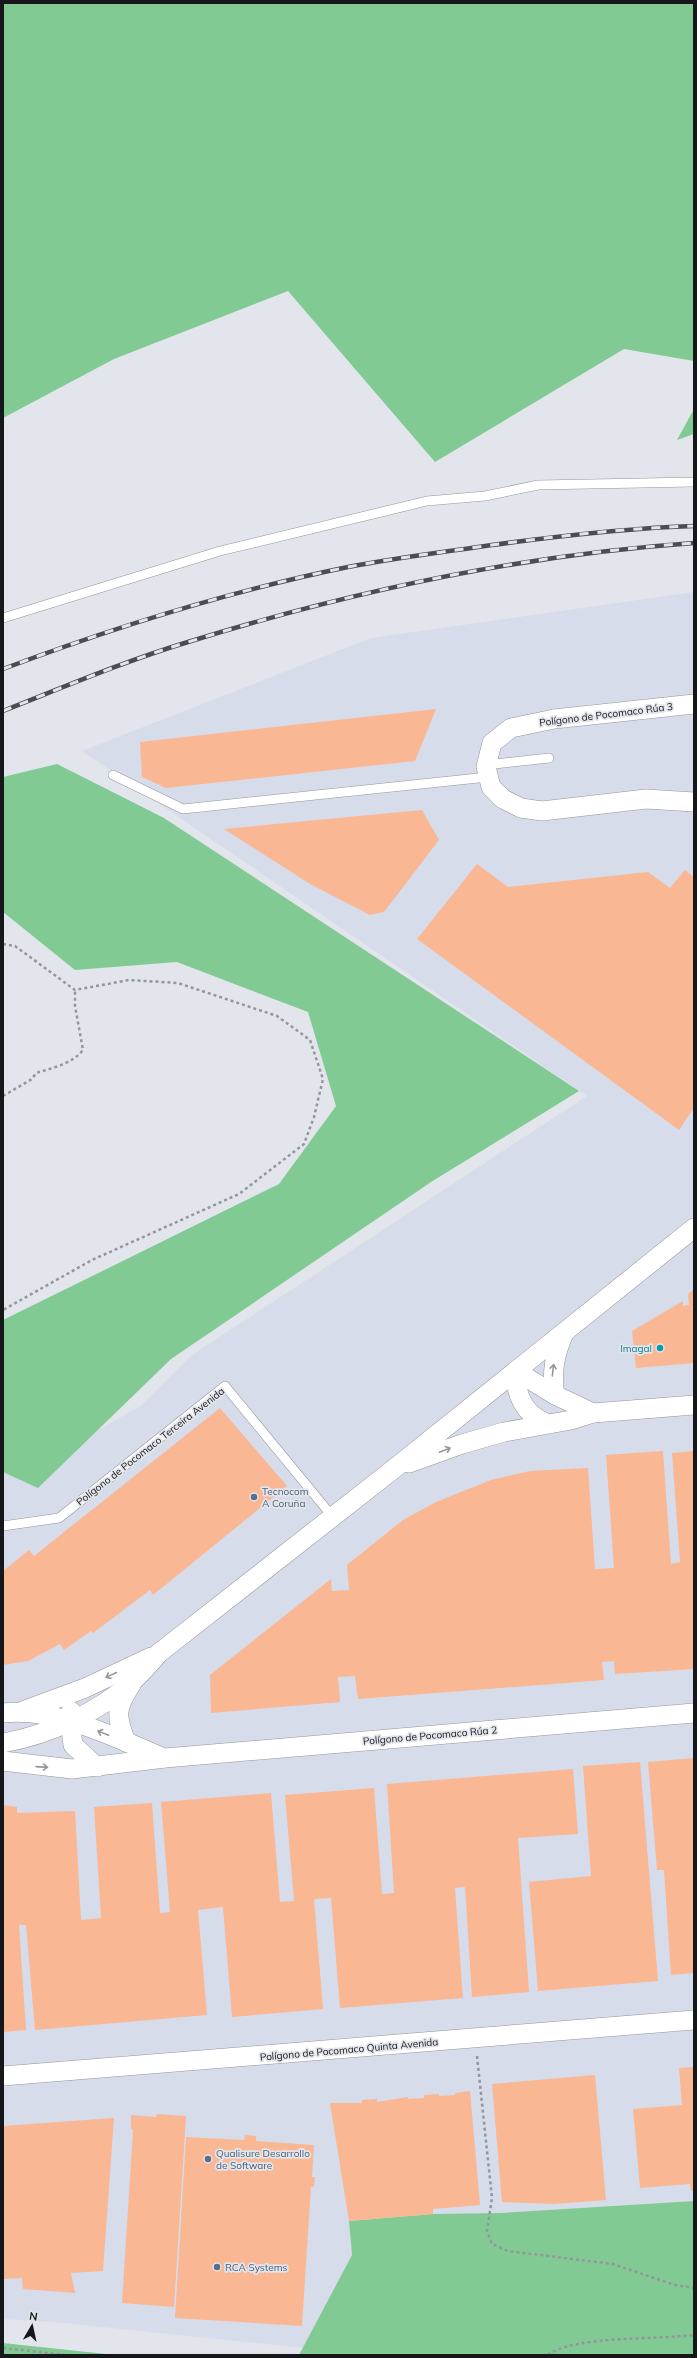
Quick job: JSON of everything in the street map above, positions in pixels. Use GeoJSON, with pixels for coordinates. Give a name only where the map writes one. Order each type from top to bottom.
{"type":"FeatureCollection","features":[{"type":"Feature","properties":{"kind":"street","name":"Polígono de Pocomaco Rúa 3"},"geometry":{"type":"LineString","coordinates":[[487,771],[492,743],[511,728],[554,718],[694,704]]}},
{"type":"Feature","properties":{"kind":"street"},"geometry":{"type":"LineString","coordinates":[[487,771],[491,787],[503,799],[521,808],[542,811],[646,799],[694,802]]}},
{"type":"Feature","properties":{"kind":"street"},"geometry":{"type":"LineString","coordinates":[[126,1742],[117,1720],[121,1700],[134,1681],[159,1653],[395,1468],[694,1228]]}},
{"type":"Feature","properties":{"kind":"street"},"geometry":{"type":"LineString","coordinates":[[555,1395],[552,1377],[555,1354],[565,1331]]}},
{"type":"Feature","properties":{"kind":"street"},"geometry":{"type":"LineString","coordinates":[[516,1371],[555,1395],[593,1414]]}},
{"type":"Feature","properties":{"kind":"street"},"geometry":{"type":"LineString","coordinates":[[516,1371],[516,1381],[522,1404],[535,1418],[546,1423]]}},
{"type":"Feature","properties":{"kind":"street"},"geometry":{"type":"LineString","coordinates":[[395,1468],[462,1444],[546,1423],[571,1420],[593,1414],[694,1405]]}},
{"type":"Feature","properties":{"kind":"street"},"geometry":{"type":"LineString","coordinates":[[3,1713],[23,1711],[85,1688],[159,1653]]}},
{"type":"Feature","properties":{"kind":"street"},"geometry":{"type":"LineString","coordinates":[[3,1742],[47,1732],[70,1722],[103,1703],[134,1681]]}},
{"type":"Feature","properties":{"kind":"street"},"geometry":{"type":"LineString","coordinates":[[85,1688],[70,1713],[73,1745],[97,1767]]}},
{"type":"Feature","properties":{"kind":"street","name":"Polígono de Pocomaco Rúa 2"},"geometry":{"type":"LineString","coordinates":[[23,1711],[70,1722],[165,1758]]}},
{"type":"Feature","properties":{"kind":"street","name":"Polígono de Pocomaco Rúa 2"},"geometry":{"type":"LineString","coordinates":[[3,1762],[72,1769],[165,1758],[694,1713]]}},
{"type":"Feature","properties":{"kind":"street","name":"Polígono de Pocomaco Quinta Avenida"},"geometry":{"type":"LineString","coordinates":[[3,2076],[694,2020]]}},
{"type":"Feature","properties":{"kind":"lane"},"geometry":{"type":"LineString","coordinates":[[3,618],[220,552],[427,501],[485,496],[538,485],[694,482]]}},
{"type":"Feature","properties":{"kind":"lane"},"geometry":{"type":"LineString","coordinates":[[113,775],[183,809],[487,771],[549,758]]}},
{"type":"Feature","properties":{"kind":"lane","name":"Polígono de Pocomaco Terceira Avenida"},"geometry":{"type":"LineString","coordinates":[[3,1526],[59,1518],[225,1386],[332,1516]]}},
{"type":"Feature","properties":{"kind":"path"},"geometry":{"type":"LineString","coordinates":[[3,944],[15,946],[76,990],[129,980],[178,984],[277,1016],[310,1040],[323,1079],[314,1117],[304,1144],[239,1194],[92,1260],[3,1310]]}},
{"type":"Feature","properties":{"kind":"path"},"geometry":{"type":"LineString","coordinates":[[3,1096],[32,1079],[36,1072],[66,1063],[77,1057],[83,1050],[75,1006],[76,990]]}},
{"type":"Feature","properties":{"kind":"path"},"geometry":{"type":"LineString","coordinates":[[475,2038],[492,2198],[487,2231],[492,2244],[508,2251],[613,2264],[675,2285],[694,2288]]}},
{"type":"Feature","properties":{"kind":"path"},"geometry":{"type":"LineString","coordinates":[[548,2355],[554,2351],[588,2342],[694,2335]]}},
{"type":"Feature","properties":{"kind":"path"},"geometry":{"type":"LineString","coordinates":[[3,2348],[66,2355]]}},
{"type":"Feature","properties":{"kind":"shaded area"},"geometry":{"type":"Polygon","coordinates":[[[694,592],[694,2201],[501,2213],[433,2214],[349,2221],[352,2255],[304,2348],[54,2322],[3,2319],[3,1469],[37,1464],[141,1406],[192,1355],[587,1096],[82,751],[371,638],[694,592]]]}},
{"type":"Feature","properties":{"kind":"green space"},"geometry":{"type":"Polygon","coordinates":[[[3,3],[694,3],[694,361],[624,349],[435,462],[288,291],[114,359],[3,418],[3,3]]]}},
{"type":"Feature","properties":{"kind":"green space"},"geometry":{"type":"Polygon","coordinates":[[[694,409],[694,434],[677,440],[694,409]]]}},
{"type":"Feature","properties":{"kind":"green space"},"geometry":{"type":"Polygon","coordinates":[[[57,764],[164,818],[579,1091],[431,1182],[171,1359],[38,1488],[3,1472],[3,1320],[279,1184],[336,1106],[308,1012],[177,962],[75,970],[3,912],[3,777],[57,764]]]}},
{"type":"Feature","properties":{"kind":"green space"},"geometry":{"type":"Polygon","coordinates":[[[694,2201],[694,2355],[299,2355],[352,2255],[349,2221],[433,2214],[501,2213],[694,2201]]]}},
{"type":"Feature","properties":{"kind":"green space"},"geometry":{"type":"Polygon","coordinates":[[[3,2343],[115,2355],[3,2355],[3,2343]]]}},
{"type":"Feature","properties":{"kind":"building"},"geometry":{"type":"Polygon","coordinates":[[[436,709],[415,761],[166,788],[142,777],[140,742],[436,709]]]}},
{"type":"Feature","properties":{"kind":"building"},"geometry":{"type":"Polygon","coordinates":[[[422,810],[439,840],[384,912],[370,915],[310,884],[224,829],[422,810]]]}},
{"type":"Feature","properties":{"kind":"building"},"geometry":{"type":"Polygon","coordinates":[[[477,864],[508,887],[648,872],[670,888],[685,870],[694,877],[694,1108],[679,1130],[417,939],[477,864]]]}},
{"type":"Feature","properties":{"kind":"building","name":"Imagal"},"geometry":{"type":"Polygon","coordinates":[[[694,1289],[694,1363],[636,1368],[632,1331],[683,1301],[683,1306],[689,1305],[688,1294],[694,1289]]]}},
{"type":"Feature","properties":{"kind":"building"},"geometry":{"type":"Polygon","coordinates":[[[220,1408],[287,1486],[153,1595],[150,1590],[93,1633],[91,1631],[64,1650],[60,1644],[28,1661],[3,1665],[3,1571],[29,1550],[34,1556],[220,1408]]]}},
{"type":"Feature","properties":{"kind":"building"},"geometry":{"type":"Polygon","coordinates":[[[663,1451],[671,1564],[680,1562],[672,1453],[694,1451],[694,1669],[615,1674],[614,1661],[602,1662],[604,1680],[358,1699],[355,1676],[338,1677],[340,1702],[211,1713],[210,1675],[331,1579],[332,1591],[349,1590],[347,1565],[403,1520],[436,1502],[491,1480],[530,1471],[588,1468],[595,1569],[614,1568],[606,1455],[663,1451]]]}},
{"type":"Feature","properties":{"kind":"building"},"geometry":{"type":"Polygon","coordinates":[[[694,1758],[694,1973],[671,1975],[664,1870],[657,1870],[648,1762],[694,1758]]]}},
{"type":"Feature","properties":{"kind":"building"},"geometry":{"type":"Polygon","coordinates":[[[640,1762],[658,1981],[538,1991],[529,1882],[591,1876],[583,1766],[640,1762]]]}},
{"type":"Feature","properties":{"kind":"building"},"geometry":{"type":"Polygon","coordinates":[[[573,1769],[578,1834],[518,1838],[529,1992],[472,1997],[465,1887],[455,1888],[463,1998],[340,2008],[331,1898],[314,1899],[323,2009],[232,2017],[223,1907],[198,1910],[207,2015],[35,2030],[26,1925],[19,1925],[26,2030],[3,2032],[3,1805],[17,1807],[17,1813],[75,1811],[81,1920],[101,1918],[94,1807],[152,1803],[160,1913],[170,1912],[161,1802],[271,1793],[280,1902],[294,1901],[285,1795],[374,1788],[382,1894],[394,1893],[387,1784],[573,1769]]]}},
{"type":"Feature","properties":{"kind":"building"},"geometry":{"type":"Polygon","coordinates":[[[694,2067],[694,2191],[691,2191],[690,2184],[640,2188],[633,2109],[682,2105],[679,2068],[694,2067]]]}},
{"type":"Feature","properties":{"kind":"building"},"geometry":{"type":"Polygon","coordinates":[[[595,2075],[606,2200],[554,2204],[502,2202],[492,2084],[595,2075]]]}},
{"type":"Feature","properties":{"kind":"building"},"geometry":{"type":"Polygon","coordinates":[[[470,2091],[480,2205],[433,2209],[433,2214],[349,2221],[330,2103],[362,2103],[362,2100],[377,2099],[377,2102],[408,2097],[408,2099],[424,2098],[424,2095],[455,2095],[455,2093],[470,2091]]]}},
{"type":"Feature","properties":{"kind":"building"},"geometry":{"type":"Polygon","coordinates":[[[157,2114],[186,2116],[174,2307],[122,2303],[133,2130],[131,2129],[131,2115],[156,2117],[157,2114]]]}},
{"type":"Feature","properties":{"kind":"building"},"geometry":{"type":"Polygon","coordinates":[[[114,2118],[103,2271],[71,2273],[75,2293],[23,2289],[22,2278],[3,2279],[3,2126],[114,2118]]]}},
{"type":"Feature","properties":{"kind":"building"},"geometry":{"type":"Polygon","coordinates":[[[245,2135],[256,2136],[256,2141],[314,2145],[312,2177],[315,2177],[314,2187],[311,2186],[302,2326],[175,2318],[186,2137],[244,2140],[245,2135]]]}},
{"type":"Feature","properties":{"kind":"railway"},"geometry":{"type":"LineString","coordinates":[[3,669],[173,611],[260,587],[348,567],[420,555],[542,539],[593,533],[694,526]]}},
{"type":"Feature","properties":{"kind":"railway"},"geometry":{"type":"LineString","coordinates":[[3,711],[164,649],[250,624],[375,591],[501,566],[565,556],[694,543]]}},
{"type":"Feature","properties":{"kind":"place","name":"Imagal"},"geometry":{"type":"Point","coordinates":[660,1348]}},
{"type":"Feature","properties":{"kind":"place","name":"Tecnocom A Coruña"},"geometry":{"type":"Point","coordinates":[254,1497]}},
{"type":"Feature","properties":{"kind":"place","name":"Qualisure Desarrollo de Software"},"geometry":{"type":"Point","coordinates":[208,2159]}},
{"type":"Feature","properties":{"kind":"place","name":"RCA Systems"},"geometry":{"type":"Point","coordinates":[217,2267]}}]}
